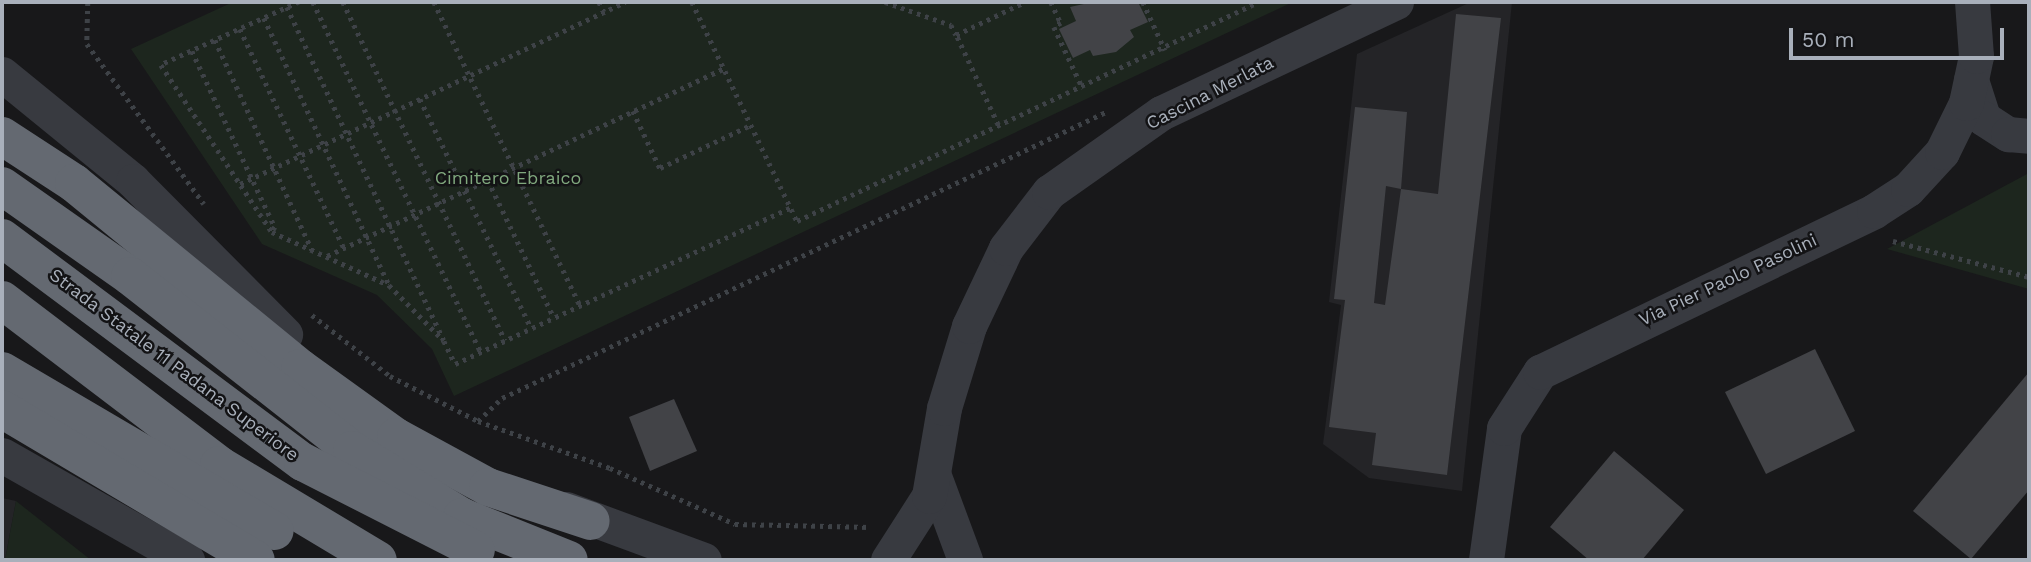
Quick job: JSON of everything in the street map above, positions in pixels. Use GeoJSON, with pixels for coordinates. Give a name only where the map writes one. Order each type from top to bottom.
{"type":"FeatureCollection","features":[{"type":"Feature","properties":{"kind":"highway"},"geometry":{"type":"LineString","coordinates":[[2,136],[74,183],[300,368],[396,437],[488,486],[591,521]]}},
{"type":"Feature","properties":{"kind":"highway"},"geometry":{"type":"LineString","coordinates":[[2,186],[130,276],[305,418],[369,462],[462,517],[569,560]]}},
{"type":"Feature","properties":{"kind":"highway","name":"Strada Statale 11 Padana Superiore"},"geometry":{"type":"LineString","coordinates":[[2,238],[303,462],[402,516],[501,560]]}},
{"type":"Feature","properties":{"kind":"highway"},"geometry":{"type":"LineString","coordinates":[[2,300],[219,465],[378,560]]}},
{"type":"Feature","properties":{"kind":"highway"},"geometry":{"type":"LineString","coordinates":[[2,371],[327,560]]}},
{"type":"Feature","properties":{"kind":"highway"},"geometry":{"type":"LineString","coordinates":[[2,409],[256,560]]}},
{"type":"Feature","properties":{"kind":"street","name":"Cascina Merlata"},"geometry":{"type":"LineString","coordinates":[[888,560],[921,512],[934,477],[944,408],[969,326],[1006,248],[1049,192],[1161,113],[1396,2]]}},
{"type":"Feature","properties":{"kind":"street","name":"Via Pier Paolo Pasolini"},"geometry":{"type":"LineString","coordinates":[[1486,560],[1504,428],[1541,372],[1889,201],[1942,152],[1971,80],[1976,31],[1972,2]]}},
{"type":"Feature","properties":{"kind":"street"},"geometry":{"type":"LineString","coordinates":[[2,74],[89,142],[256,308],[339,379],[452,452],[591,521],[704,560]]}},
{"type":"Feature","properties":{"kind":"street"},"geometry":{"type":"LineString","coordinates":[[1971,80],[1983,118],[2008,134],[2029,136]]}},
{"type":"Feature","properties":{"kind":"street"},"geometry":{"type":"LineString","coordinates":[[4,457],[187,560]]}},
{"type":"Feature","properties":{"kind":"street"},"geometry":{"type":"LineString","coordinates":[[934,477],[965,560]]}},
{"type":"Feature","properties":{"kind":"path"},"geometry":{"type":"LineString","coordinates":[[88,2],[87,44],[210,212]]}},
{"type":"Feature","properties":{"kind":"path"},"geometry":{"type":"LineString","coordinates":[[299,2],[161,65],[272,232],[389,285],[444,341]]}},
{"type":"Feature","properties":{"kind":"path"},"geometry":{"type":"LineString","coordinates":[[313,2],[481,352]]}},
{"type":"Feature","properties":{"kind":"path"},"geometry":{"type":"LineString","coordinates":[[343,2],[505,340]]}},
{"type":"Feature","properties":{"kind":"path"},"geometry":{"type":"LineString","coordinates":[[433,2],[580,305]]}},
{"type":"Feature","properties":{"kind":"path"},"geometry":{"type":"LineString","coordinates":[[599,2],[604,12]]}},
{"type":"Feature","properties":{"kind":"path"},"geometry":{"type":"LineString","coordinates":[[240,184],[625,2]]}},
{"type":"Feature","properties":{"kind":"path"},"geometry":{"type":"LineString","coordinates":[[692,2],[797,220],[998,125],[1083,89],[1258,2]]}},
{"type":"Feature","properties":{"kind":"path"},"geometry":{"type":"LineString","coordinates":[[885,2],[951,24],[998,125]]}},
{"type":"Feature","properties":{"kind":"path"},"geometry":{"type":"LineString","coordinates":[[956,35],[1025,2]]}},
{"type":"Feature","properties":{"kind":"path"},"geometry":{"type":"LineString","coordinates":[[1051,2],[1061,23],[1054,27],[1083,89]]}},
{"type":"Feature","properties":{"kind":"path"},"geometry":{"type":"LineString","coordinates":[[1143,2],[1165,50]]}},
{"type":"Feature","properties":{"kind":"path"},"geometry":{"type":"LineString","coordinates":[[1241,2],[1244,8]]}},
{"type":"Feature","properties":{"kind":"path"},"geometry":{"type":"LineString","coordinates":[[288,7],[455,364],[791,207]]}},
{"type":"Feature","properties":{"kind":"path"},"geometry":{"type":"LineString","coordinates":[[264,18],[389,285]]}},
{"type":"Feature","properties":{"kind":"path"},"geometry":{"type":"LineString","coordinates":[[240,29],[344,248]]}},
{"type":"Feature","properties":{"kind":"path"},"geometry":{"type":"LineString","coordinates":[[215,40],[276,167],[312,250]]}},
{"type":"Feature","properties":{"kind":"path"},"geometry":{"type":"LineString","coordinates":[[192,51],[275,227],[272,232]]}},
{"type":"Feature","properties":{"kind":"path"},"geometry":{"type":"LineString","coordinates":[[326,256],[724,68]]}},
{"type":"Feature","properties":{"kind":"path"},"geometry":{"type":"LineString","coordinates":[[421,99],[531,328]]}},
{"type":"Feature","properties":{"kind":"path"},"geometry":{"type":"LineString","coordinates":[[633,111],[660,168],[751,125]]}},
{"type":"Feature","properties":{"kind":"path"},"geometry":{"type":"LineString","coordinates":[[478,421],[502,398],[1099,111],[1111,112]]}},
{"type":"Feature","properties":{"kind":"path"},"geometry":{"type":"LineString","coordinates":[[488,180],[554,318]]}},
{"type":"Feature","properties":{"kind":"path"},"geometry":{"type":"LineString","coordinates":[[1893,241],[2029,277]]}},
{"type":"Feature","properties":{"kind":"path"},"geometry":{"type":"LineString","coordinates":[[302,306],[390,376],[478,421],[610,468],[735,524],[859,529],[921,512]]}},
{"type":"Feature","properties":{"kind":"shaded area"},"geometry":{"type":"Polygon","coordinates":[[[1471,2],[1512,2],[1462,491],[1369,478],[1323,444],[1341,305],[1329,302],[1357,54],[1471,2]]]}},
{"type":"Feature","properties":{"kind":"shaded area"},"geometry":{"type":"Polygon","coordinates":[[[2,498],[16,501],[5,560],[2,560],[2,498]]]}},
{"type":"Feature","properties":{"kind":"green space","name":"Cimitero Ebraico"},"geometry":{"type":"Polygon","coordinates":[[[233,2],[1293,2],[454,396],[432,349],[377,295],[262,244],[131,49],[233,2]]]}},
{"type":"Feature","properties":{"kind":"green space"},"geometry":{"type":"Polygon","coordinates":[[[2029,173],[2029,289],[1887,249],[2029,173]]]}},
{"type":"Feature","properties":{"kind":"green space"},"geometry":{"type":"Polygon","coordinates":[[[16,501],[91,560],[5,560],[16,501]]]}},
{"type":"Feature","properties":{"kind":"building"},"geometry":{"type":"Polygon","coordinates":[[[1093,2],[1138,2],[1148,22],[1130,30],[1134,37],[1116,52],[1093,56],[1090,50],[1073,58],[1059,29],[1076,21],[1070,7],[1093,2]]]}},
{"type":"Feature","properties":{"kind":"building"},"geometry":{"type":"Polygon","coordinates":[[[1456,14],[1501,18],[1447,475],[1372,465],[1376,433],[1329,427],[1345,300],[1334,299],[1355,107],[1407,112],[1401,189],[1438,194],[1456,14]],[[1386,186],[1374,303],[1385,305],[1401,189],[1386,186]]]}},
{"type":"Feature","properties":{"kind":"building"},"geometry":{"type":"Polygon","coordinates":[[[1815,349],[1855,431],[1766,474],[1725,392],[1815,349]]]}},
{"type":"Feature","properties":{"kind":"building"},"geometry":{"type":"Polygon","coordinates":[[[2029,372],[2029,490],[1971,559],[1913,511],[2029,372]]]}},
{"type":"Feature","properties":{"kind":"building"},"geometry":{"type":"Polygon","coordinates":[[[674,399],[697,451],[650,471],[629,417],[674,399]]]}},
{"type":"Feature","properties":{"kind":"building"},"geometry":{"type":"Polygon","coordinates":[[[1614,451],[1684,510],[1642,560],[1589,560],[1550,527],[1614,451]]]}}]}
